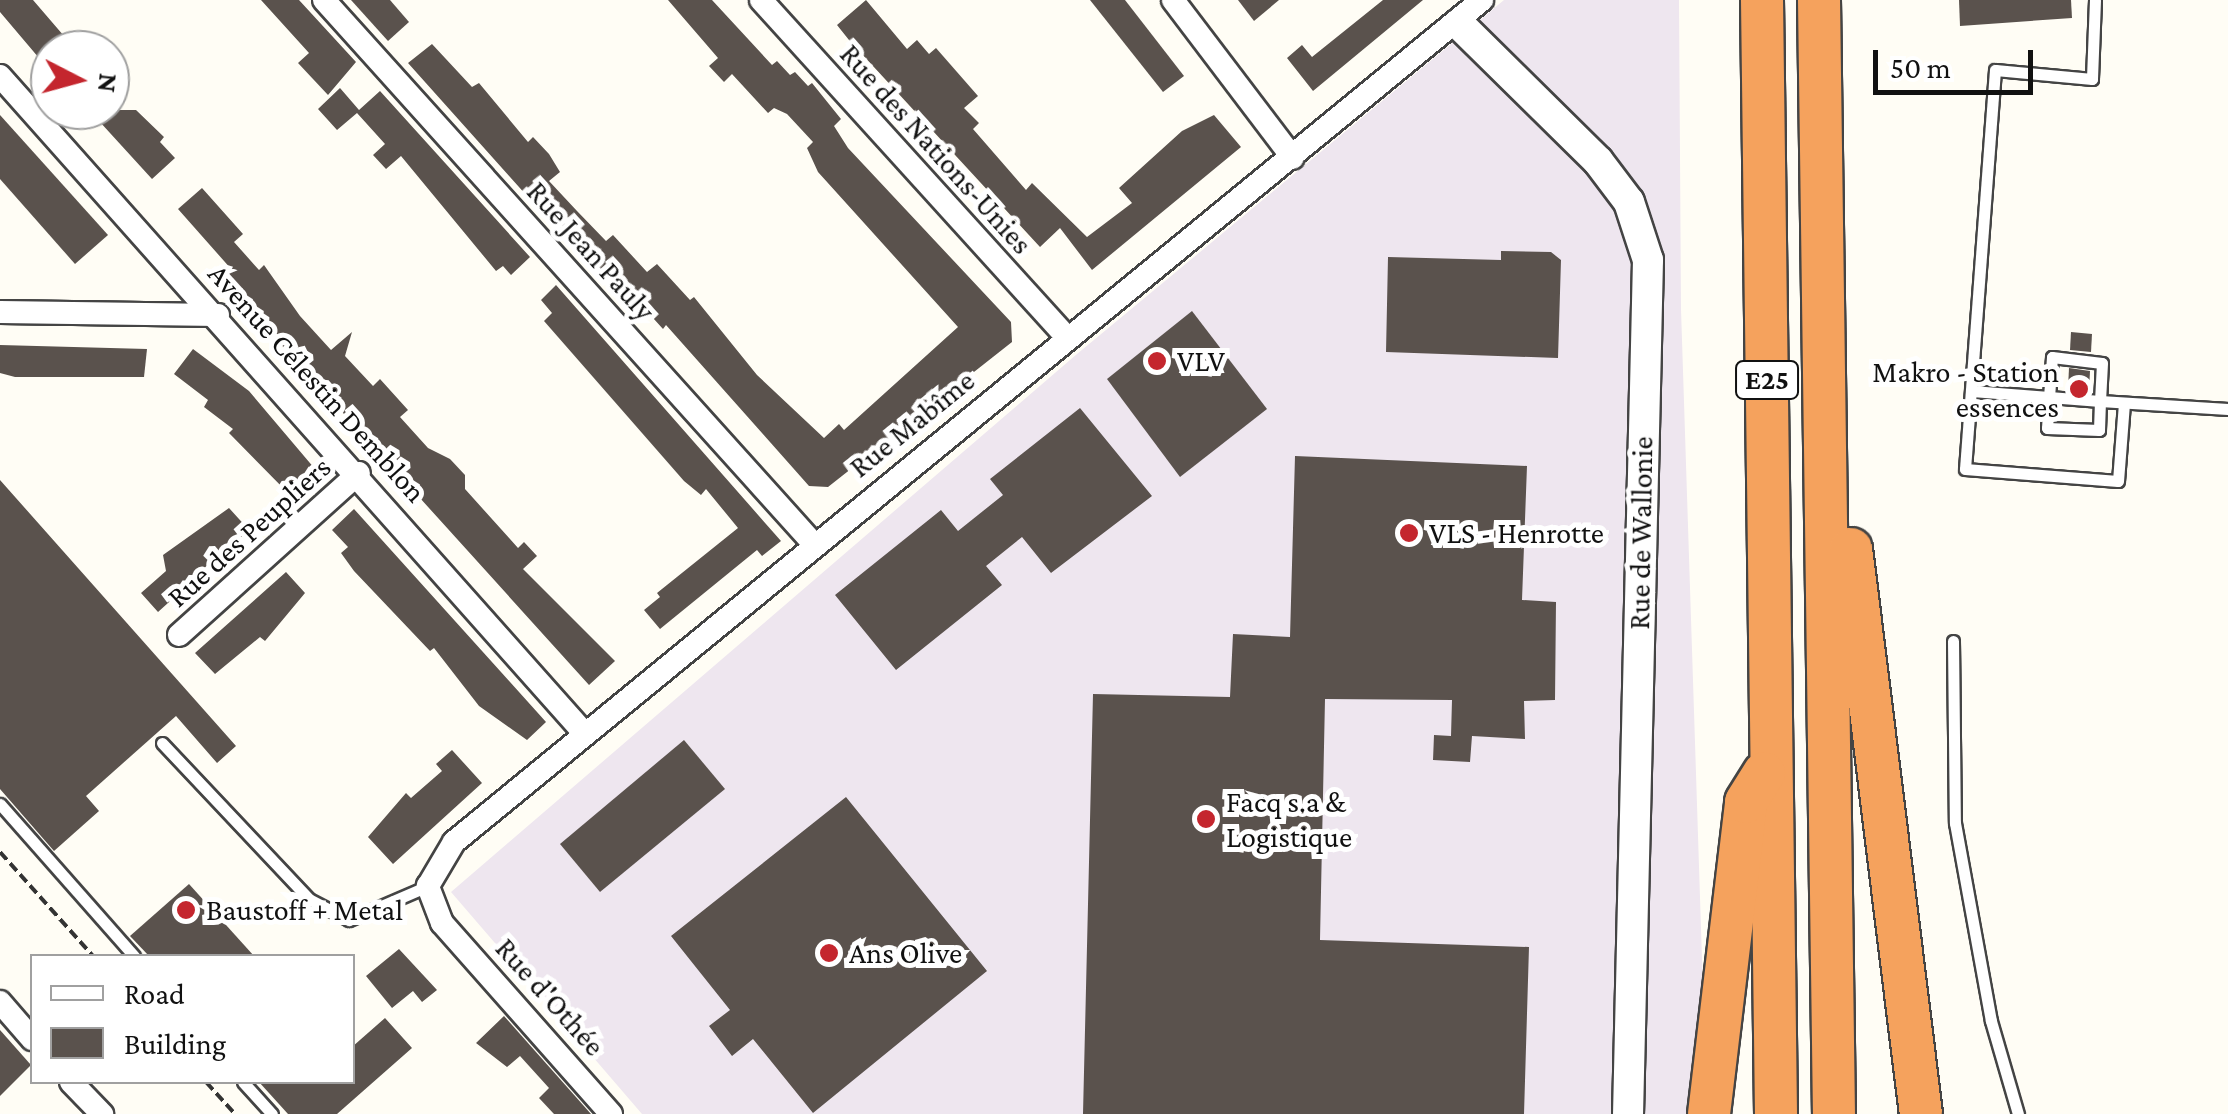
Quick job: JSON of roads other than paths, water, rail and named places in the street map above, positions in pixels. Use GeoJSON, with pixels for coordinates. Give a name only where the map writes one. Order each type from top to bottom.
{"type":"FeatureCollection","features":[{"type":"Feature","properties":{"kind":"highway","name":"E25"},"geometry":{"type":"LineString","coordinates":[[1762,0],[1776,1114]]}},
{"type":"Feature","properties":{"kind":"highway","name":"E25"},"geometry":{"type":"LineString","coordinates":[[1819,7],[1834,1114]]}},
{"type":"Feature","properties":{"kind":"highway"},"geometry":{"type":"LineString","coordinates":[[1819,7],[1834,70],[1848,526],[1922,1114]]}},
{"type":"Feature","properties":{"kind":"highway"},"geometry":{"type":"LineString","coordinates":[[1709,1114],[1746,802],[1772,760]]}},
{"type":"Feature","properties":{"kind":"street","name":"Rue Jean Pauly"},"geometry":{"type":"LineString","coordinates":[[324,0],[813,543]]}},
{"type":"Feature","properties":{"kind":"street","name":"Rue des Nations-Unies"},"geometry":{"type":"LineString","coordinates":[[761,0],[1067,338]]}},
{"type":"Feature","properties":{"kind":"street"},"geometry":{"type":"LineString","coordinates":[[1173,0],[1293,158]]}},
{"type":"Feature","properties":{"kind":"street","name":"Rue Mabîme"},"geometry":{"type":"LineString","coordinates":[[428,886],[454,842],[813,543],[1293,158],[1458,24],[1482,0]]}},
{"type":"Feature","properties":{"kind":"street","name":"Rue de Wallonie"},"geometry":{"type":"LineString","coordinates":[[1458,24],[1598,161],[1629,202],[1648,260],[1628,1114]]}},
{"type":"Feature","properties":{"kind":"street","name":"Avenue Célestin Demblon"},"geometry":{"type":"LineString","coordinates":[[0,76],[359,473],[584,734]]}},
{"type":"Feature","properties":{"kind":"street"},"geometry":{"type":"LineString","coordinates":[[0,312],[218,315]]}},
{"type":"Feature","properties":{"kind":"street","name":"Rue des Peupliers"},"geometry":{"type":"LineString","coordinates":[[179,635],[359,473]]}},
{"type":"Feature","properties":{"kind":"street","name":"Rue d'Othée"},"geometry":{"type":"LineString","coordinates":[[428,886],[442,922],[610,1114]]}},
{"type":"Feature","properties":{"kind":"street"},"geometry":{"type":"LineString","coordinates":[[0,1002],[30,1036]]}},
{"type":"Feature","properties":{"kind":"street"},"geometry":{"type":"LineString","coordinates":[[73,1084],[102,1114]]}},
{"type":"Feature","properties":{"kind":"lane"},"geometry":{"type":"LineString","coordinates":[[2095,0],[2092,78],[1995,70],[1965,469],[2118,481],[2124,402]]}},
{"type":"Feature","properties":{"kind":"lane"},"geometry":{"type":"LineString","coordinates":[[2052,357],[2102,363],[2100,401],[2099,430],[2047,428],[2052,357]]}},
{"type":"Feature","properties":{"kind":"lane"},"geometry":{"type":"LineString","coordinates":[[1972,391],[2228,409]]}},
{"type":"Feature","properties":{"kind":"lane"},"geometry":{"type":"LineString","coordinates":[[1953,641],[1955,823],[1991,1020],[2018,1114]]}},
{"type":"Feature","properties":{"kind":"lane"},"geometry":{"type":"LineString","coordinates":[[162,743],[308,899],[349,920],[428,886]]}},
{"type":"Feature","properties":{"kind":"lane"},"geometry":{"type":"LineString","coordinates":[[0,804],[132,954]]}},
{"type":"Feature","properties":{"kind":"lane"},"geometry":{"type":"LineString","coordinates":[[246,1084],[272,1114]]}},
{"type":"Feature","properties":{"kind":"place","name":"VLV"},"geometry":{"type":"Point","coordinates":[1157,361]}},
{"type":"Feature","properties":{"kind":"place","name":"Makro - Station essences"},"geometry":{"type":"Point","coordinates":[2079,389]}},
{"type":"Feature","properties":{"kind":"place","name":"VLS - Henrotte"},"geometry":{"type":"Point","coordinates":[1409,533]}},
{"type":"Feature","properties":{"kind":"place","name":"Facq s.a & Logistique"},"geometry":{"type":"Point","coordinates":[1206,819]}},
{"type":"Feature","properties":{"kind":"place","name":"Baustoff + Metal"},"geometry":{"type":"Point","coordinates":[186,910]}},
{"type":"Feature","properties":{"kind":"place","name":"Ans Olive"},"geometry":{"type":"Point","coordinates":[829,953]}}]}
